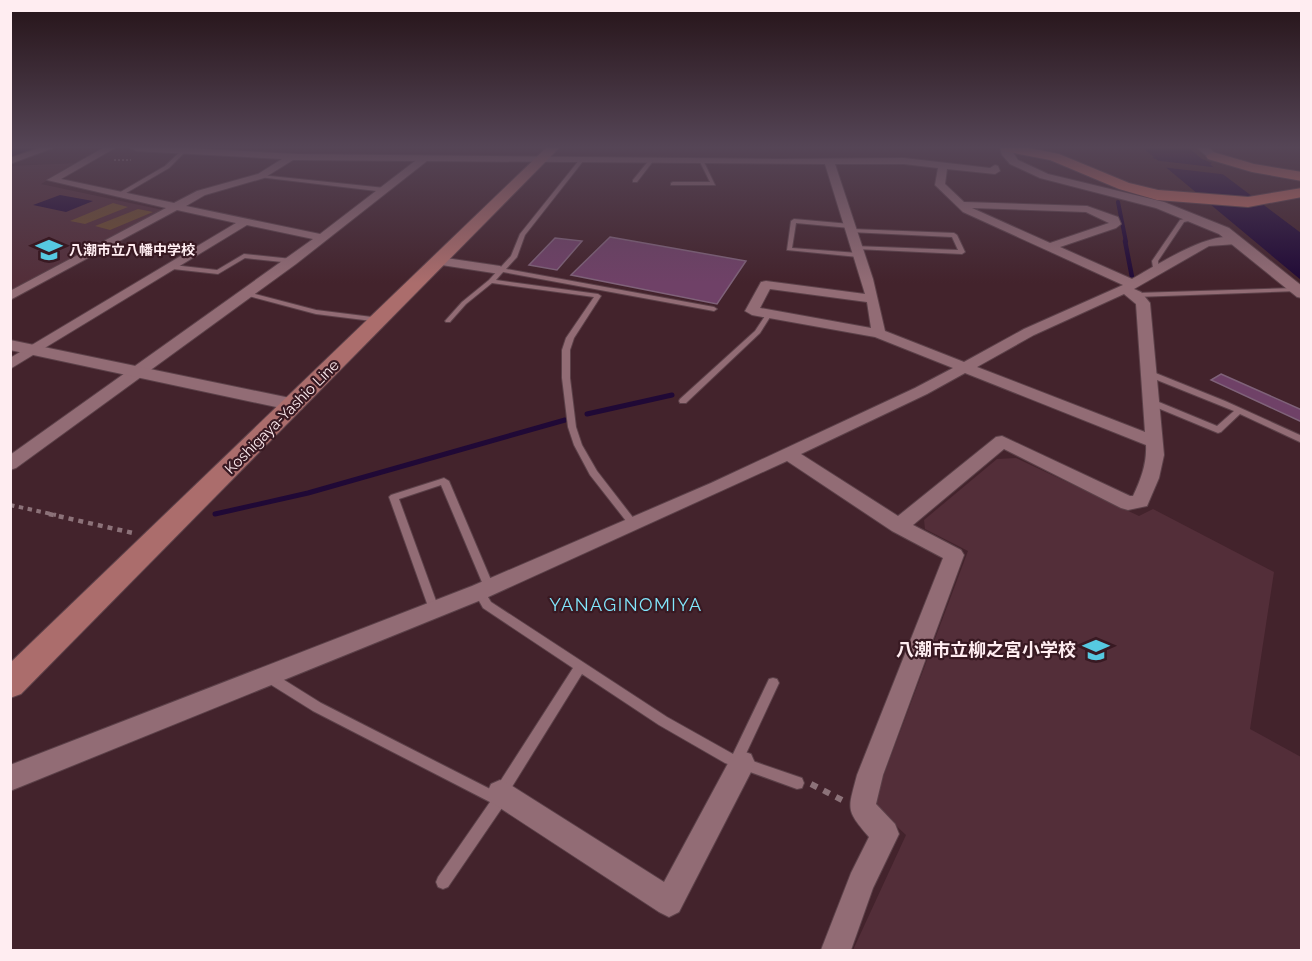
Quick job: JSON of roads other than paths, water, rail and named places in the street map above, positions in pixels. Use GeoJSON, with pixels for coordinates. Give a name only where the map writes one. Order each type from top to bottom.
{"type":"FeatureCollection","features":[{"type":"Feature","properties":{"kind":"main road","name":"Koshigaya-Yashio Line"},"geometry":{"type":"LineString","coordinates":[[10,684],[508,193]]}},
{"type":"Feature","properties":{"kind":"main road"},"geometry":{"type":"LineString","coordinates":[[1150,193],[1175,198],[1248,202],[1295,193]]}},
{"type":"Feature","properties":{"kind":"street"},"geometry":{"type":"LineString","coordinates":[[109,193],[322,238]]}},
{"type":"Feature","properties":{"kind":"street"},"geometry":{"type":"LineString","coordinates":[[10,296],[203,193]]}},
{"type":"Feature","properties":{"kind":"street"},"geometry":{"type":"LineString","coordinates":[[10,464],[247,294],[381,193]]}},
{"type":"Feature","properties":{"kind":"street"},"geometry":{"type":"LineString","coordinates":[[839,193],[872,299],[880,328],[878,333]]}},
{"type":"Feature","properties":{"kind":"street"},"geometry":{"type":"LineString","coordinates":[[899,526],[1002,441],[1128,503],[1140,501],[1150,478],[1155,455],[1152,441],[1150,374],[1143,303],[1131,290],[1050,247],[967,210],[948,193]]}},
{"type":"Feature","properties":{"kind":"street"},"geometry":{"type":"LineString","coordinates":[[1111,193],[1160,205],[1224,231],[1299,292]]}},
{"type":"Feature","properties":{"kind":"street"},"geometry":{"type":"LineString","coordinates":[[960,205],[1087,208],[1114,219],[1115,224],[1112,226],[1050,247]]}},
{"type":"Feature","properties":{"kind":"street"},"geometry":{"type":"LineString","coordinates":[[10,365],[244,222]]}},
{"type":"Feature","properties":{"kind":"street"},"geometry":{"type":"LineString","coordinates":[[10,778],[269,677],[484,589],[633,524],[788,454],[966,369],[1029,332],[1131,290],[1206,243],[1236,241]]}},
{"type":"Feature","properties":{"kind":"street"},"geometry":{"type":"LineString","coordinates":[[439,261],[501,270]]}},
{"type":"Feature","properties":{"kind":"street"},"geometry":{"type":"LineString","coordinates":[[872,299],[766,285],[752,311],[878,333],[1152,441]]}},
{"type":"Feature","properties":{"kind":"street"},"geometry":{"type":"LineString","coordinates":[[10,345],[295,405]]}},
{"type":"Feature","properties":{"kind":"street"},"geometry":{"type":"LineString","coordinates":[[788,454],[899,526],[954,555],[870,775],[862,808],[885,834],[861,883],[836,951]]}},
{"type":"Feature","properties":{"kind":"street"},"geometry":{"type":"LineString","coordinates":[[498,796],[669,903],[739,762]]}},
{"type":"Feature","properties":{"kind":"lane"},"geometry":{"type":"LineString","coordinates":[[119,195],[123,193]]}},
{"type":"Feature","properties":{"kind":"lane"},"geometry":{"type":"LineString","coordinates":[[448,321],[514,257],[522,235],[555,193]]}},
{"type":"Feature","properties":{"kind":"lane"},"geometry":{"type":"LineString","coordinates":[[1156,273],[1155,261],[1182,221],[1196,218]]}},
{"type":"Feature","properties":{"kind":"lane"},"geometry":{"type":"LineString","coordinates":[[794,222],[851,228],[954,235],[962,252],[789,249],[794,222]]}},
{"type":"Feature","properties":{"kind":"lane"},"geometry":{"type":"LineString","coordinates":[[173,267],[218,272],[244,256],[292,261]]}},
{"type":"Feature","properties":{"kind":"lane"},"geometry":{"type":"LineString","coordinates":[[501,270],[714,309]]}},
{"type":"Feature","properties":{"kind":"lane"},"geometry":{"type":"LineString","coordinates":[[491,281],[598,296],[570,338],[566,350],[566,378],[572,427],[578,445],[593,473],[633,524]]}},
{"type":"Feature","properties":{"kind":"lane"},"geometry":{"type":"LineString","coordinates":[[1131,290],[1299,292]]}},
{"type":"Feature","properties":{"kind":"lane"},"geometry":{"type":"LineString","coordinates":[[247,294],[316,312],[380,320]]}},
{"type":"Feature","properties":{"kind":"lane"},"geometry":{"type":"LineString","coordinates":[[683,401],[758,332],[769,314]]}},
{"type":"Feature","properties":{"kind":"lane"},"geometry":{"type":"LineString","coordinates":[[1150,374],[1302,440]]}},
{"type":"Feature","properties":{"kind":"lane"},"geometry":{"type":"LineString","coordinates":[[1151,402],[1218,430],[1239,411]]}},
{"type":"Feature","properties":{"kind":"lane"},"geometry":{"type":"LineString","coordinates":[[434,609],[394,497],[444,481],[484,589],[487,605],[663,721],[739,762],[797,783]]}},
{"type":"Feature","properties":{"kind":"lane"},"geometry":{"type":"LineString","coordinates":[[443,882],[499,800],[498,796],[580,666]]}},
{"type":"Feature","properties":{"kind":"lane"},"geometry":{"type":"LineString","coordinates":[[269,677],[317,707],[498,796]]}},
{"type":"Feature","properties":{"kind":"lane"},"geometry":{"type":"LineString","coordinates":[[739,762],[773,683]]}},
{"type":"Feature","properties":{"kind":"waterway"},"geometry":{"type":"LineString","coordinates":[[1118,202],[1126,242]]}},
{"type":"Feature","properties":{"kind":"waterway"},"geometry":{"type":"LineString","coordinates":[[1125,241],[1132,277]]}},
{"type":"Feature","properties":{"kind":"waterway"},"geometry":{"type":"LineString","coordinates":[[587,414],[672,395]]}},
{"type":"Feature","properties":{"kind":"waterway"},"geometry":{"type":"LineString","coordinates":[[215,514],[308,493],[565,420]]}},
{"type":"Feature","properties":{"kind":"place","name":"八潮市立八幡中学校"},"geometry":{"type":"Point","coordinates":[49,250]}},
{"type":"Feature","properties":{"kind":"place","name":"八潮市立柳之宮小学校"},"geometry":{"type":"Point","coordinates":[1096,650]}},
{"type":"Feature","properties":{"kind":"district","name":"YANAGINOMIYA"},"geometry":{"type":"Point","coordinates":[626,605]}}]}
